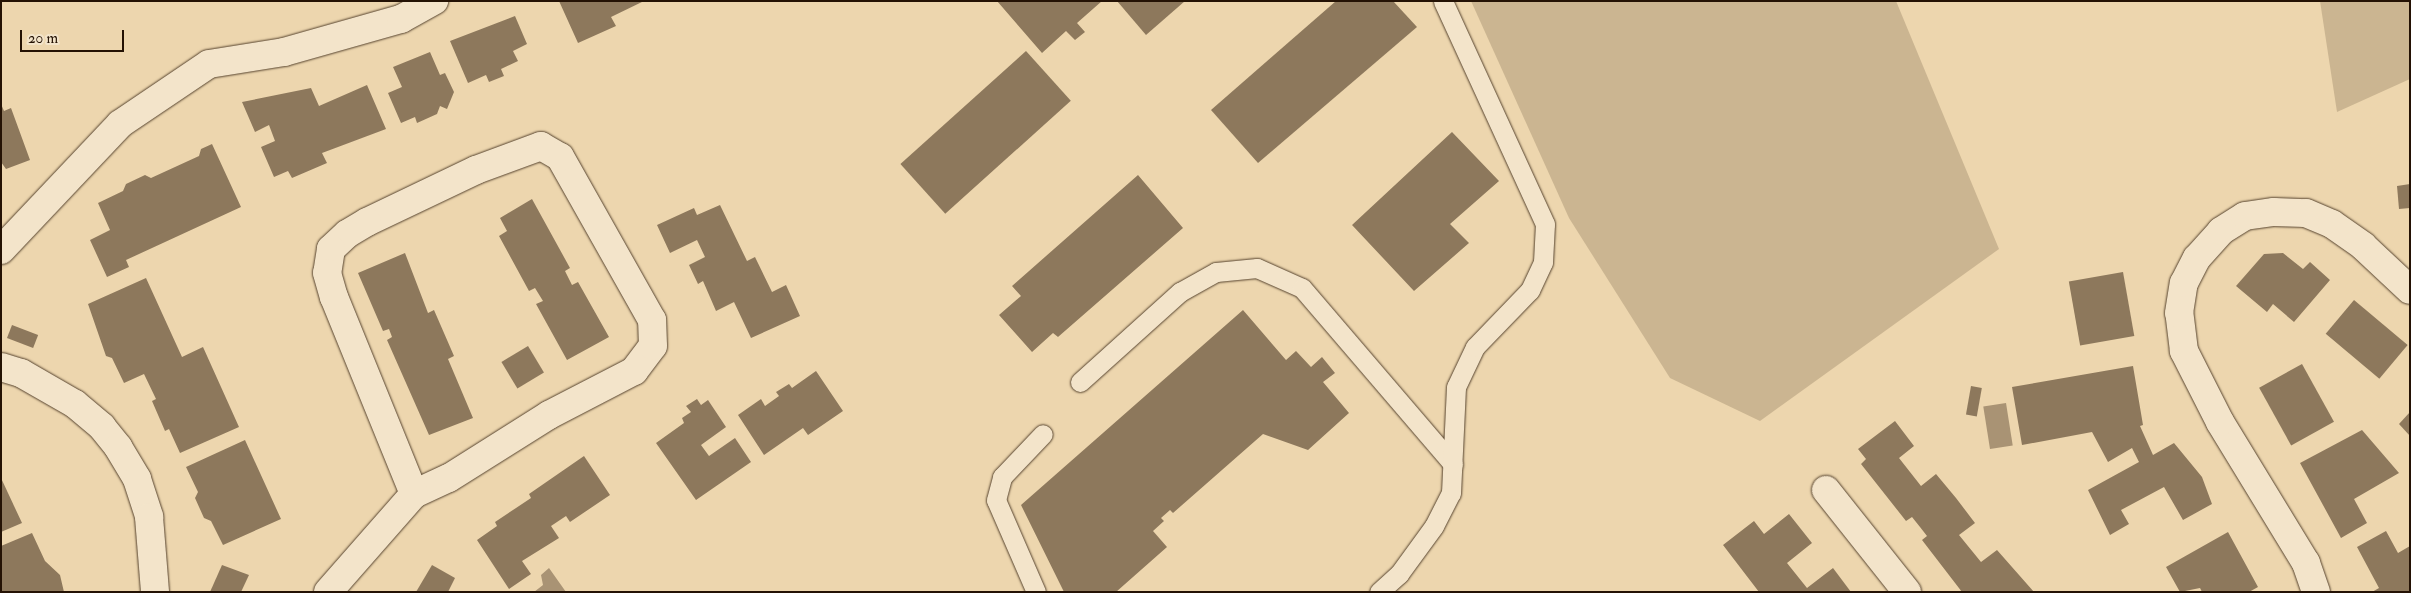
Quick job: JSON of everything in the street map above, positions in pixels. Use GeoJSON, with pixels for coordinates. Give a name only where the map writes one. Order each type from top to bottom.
{"type":"FeatureCollection","features":[{"type":"Feature","properties":{"kind":"street"},"geometry":{"type":"LineString","coordinates":[[1,250],[120,124],[209,64],[284,52],[401,19],[434,1]]}},
{"type":"Feature","properties":{"kind":"street"},"geometry":{"type":"LineString","coordinates":[[328,592],[414,494],[449,478],[549,415],[634,371],[653,346],[652,320],[647,311],[560,157],[541,146],[476,170],[367,222],[347,234],[331,249],[326,273],[334,297],[414,494]]}},
{"type":"Feature","properties":{"kind":"street"},"geometry":{"type":"LineString","coordinates":[[2316,592],[2306,564],[2220,422],[2184,351],[2180,314],[2184,283],[2197,258],[2221,231],[2245,216],[2274,212],[2306,213],[2332,224],[2363,246],[2410,290]]}},
{"type":"Feature","properties":{"kind":"street"},"geometry":{"type":"LineString","coordinates":[[1,366],[21,373],[75,404],[102,427],[118,447],[137,479],[149,517],[155,592]]}},
{"type":"Feature","properties":{"kind":"street"},"geometry":{"type":"LineString","coordinates":[[1826,490],[1907,592]]}},
{"type":"Feature","properties":{"kind":"lane"},"geometry":{"type":"LineString","coordinates":[[1378,592],[1399,574],[1434,526],[1451,493],[1456,387],[1475,347],[1530,290],[1543,262],[1545,224],[1443,1]]}},
{"type":"Feature","properties":{"kind":"lane"},"geometry":{"type":"LineString","coordinates":[[1080,382],[1180,292],[1216,272],[1257,268],[1302,288],[1453,464]]}},
{"type":"Feature","properties":{"kind":"lane"},"geometry":{"type":"LineString","coordinates":[[1036,592],[996,500],[1002,477],[1044,434]]}},
{"type":"Feature","properties":{"kind":"shaded area"},"geometry":{"type":"Polygon","coordinates":[[[1471,1],[1896,1],[1999,249],[1760,421],[1670,378],[1569,218],[1471,1]]]}},
{"type":"Feature","properties":{"kind":"shaded area"},"geometry":{"type":"Polygon","coordinates":[[[2320,1],[2410,1],[2410,79],[2337,112],[2320,1]]]}},
{"type":"Feature","properties":{"kind":"shaded area"},"geometry":{"type":"Polygon","coordinates":[[[2006,403],[2013,445],[1990,449],[1983,407],[2006,403]]]}},
{"type":"Feature","properties":{"kind":"shaded area"},"geometry":{"type":"Polygon","coordinates":[[[549,568],[566,592],[534,592],[543,585],[541,575],[549,568]]]}},
{"type":"Feature","properties":{"kind":"building"},"geometry":{"type":"Polygon","coordinates":[[[559,1],[644,1],[611,17],[616,26],[578,43],[559,1]]]}},
{"type":"Feature","properties":{"kind":"building"},"geometry":{"type":"Polygon","coordinates":[[[997,1],[1102,1],[1077,23],[1085,32],[1075,40],[1066,31],[1042,53],[997,1]]]}},
{"type":"Feature","properties":{"kind":"building"},"geometry":{"type":"Polygon","coordinates":[[[1117,1],[1185,1],[1146,35],[1117,1]]]}},
{"type":"Feature","properties":{"kind":"building"},"geometry":{"type":"Polygon","coordinates":[[[1336,1],[1393,1],[1417,27],[1258,163],[1211,110],[1336,1]]]}},
{"type":"Feature","properties":{"kind":"building"},"geometry":{"type":"Polygon","coordinates":[[[515,16],[527,44],[513,51],[518,61],[501,69],[504,76],[489,82],[486,75],[468,83],[450,41],[515,16]]]}},
{"type":"Feature","properties":{"kind":"building"},"geometry":{"type":"Polygon","coordinates":[[[1026,51],[1071,101],[945,214],[900,164],[1026,51]]]}},
{"type":"Feature","properties":{"kind":"building"},"geometry":{"type":"Polygon","coordinates":[[[430,52],[440,75],[445,73],[454,92],[447,109],[440,106],[437,114],[417,123],[415,117],[401,123],[388,93],[402,87],[393,67],[430,52]]]}},
{"type":"Feature","properties":{"kind":"building"},"geometry":{"type":"Polygon","coordinates":[[[367,85],[386,129],[322,153],[327,163],[292,178],[288,171],[274,177],[261,147],[275,141],[269,125],[255,132],[242,102],[311,88],[319,106],[367,85]]]}},
{"type":"Feature","properties":{"kind":"building"},"geometry":{"type":"Polygon","coordinates":[[[1,104],[4,111],[11,108],[30,160],[6,169],[1,162],[1,104]]]}},
{"type":"Feature","properties":{"kind":"building"},"geometry":{"type":"Polygon","coordinates":[[[1452,132],[1499,181],[1450,224],[1469,243],[1414,291],[1352,225],[1452,132]]]}},
{"type":"Feature","properties":{"kind":"building"},"geometry":{"type":"Polygon","coordinates":[[[212,144],[241,207],[126,260],[129,267],[107,277],[90,240],[110,230],[98,203],[123,191],[126,184],[145,175],[151,178],[199,156],[201,149],[212,144]]]}},
{"type":"Feature","properties":{"kind":"building"},"geometry":{"type":"Polygon","coordinates":[[[1138,175],[1183,228],[1058,337],[1053,333],[1032,352],[999,315],[1021,296],[1012,286],[1138,175]]]}},
{"type":"Feature","properties":{"kind":"building"},"geometry":{"type":"Polygon","coordinates":[[[2410,184],[2410,208],[2399,209],[2397,186],[2410,184]]]}},
{"type":"Feature","properties":{"kind":"building"},"geometry":{"type":"Polygon","coordinates":[[[532,199],[570,268],[565,271],[572,285],[578,282],[609,337],[567,360],[536,304],[543,301],[535,288],[529,291],[499,236],[507,231],[500,218],[532,199]]]}},
{"type":"Feature","properties":{"kind":"building"},"geometry":{"type":"Polygon","coordinates":[[[720,205],[747,261],[755,257],[772,292],[786,285],[800,316],[751,338],[734,302],[716,311],[703,281],[698,284],[689,265],[705,257],[697,240],[670,253],[657,225],[694,208],[697,215],[720,205]]]}},
{"type":"Feature","properties":{"kind":"building"},"geometry":{"type":"Polygon","coordinates":[[[405,253],[428,313],[434,310],[454,356],[448,359],[473,418],[429,435],[387,340],[392,337],[389,329],[383,331],[358,273],[405,253]]]}},
{"type":"Feature","properties":{"kind":"building"},"geometry":{"type":"Polygon","coordinates":[[[2283,253],[2303,269],[2310,262],[2330,280],[2294,322],[2273,304],[2267,312],[2236,286],[2264,254],[2283,253]]]}},
{"type":"Feature","properties":{"kind":"building"},"geometry":{"type":"Polygon","coordinates":[[[2123,272],[2134,336],[2080,346],[2069,282],[2123,272]]]}},
{"type":"Feature","properties":{"kind":"building"},"geometry":{"type":"Polygon","coordinates":[[[146,278],[182,357],[203,347],[239,427],[180,453],[169,429],[165,431],[152,401],[156,399],[144,374],[124,383],[112,358],[106,356],[88,304],[146,278]]]}},
{"type":"Feature","properties":{"kind":"building"},"geometry":{"type":"Polygon","coordinates":[[[2354,300],[2408,345],[2379,379],[2326,334],[2354,300]]]}},
{"type":"Feature","properties":{"kind":"building"},"geometry":{"type":"Polygon","coordinates":[[[1243,310],[1286,360],[1296,351],[1311,367],[1322,357],[1335,373],[1323,382],[1349,413],[1308,450],[1263,434],[1173,513],[1170,510],[1161,518],[1164,521],[1153,531],[1167,547],[1116,592],[1064,592],[1021,505],[1243,310]]]}},
{"type":"Feature","properties":{"kind":"building"},"geometry":{"type":"Polygon","coordinates":[[[12,325],[38,335],[33,348],[7,338],[12,325]]]}},
{"type":"Feature","properties":{"kind":"building"},"geometry":{"type":"Polygon","coordinates":[[[528,346],[544,373],[517,389],[501,362],[528,346]]]}},
{"type":"Feature","properties":{"kind":"building"},"geometry":{"type":"Polygon","coordinates":[[[2302,364],[2334,422],[2291,445],[2259,388],[2302,364]]]}},
{"type":"Feature","properties":{"kind":"building"},"geometry":{"type":"Polygon","coordinates":[[[2133,366],[2143,425],[2140,426],[2153,455],[2174,443],[2202,477],[2212,504],[2183,520],[2164,487],[2121,510],[2129,524],[2110,535],[2088,490],[2139,462],[2132,448],[2108,462],[2092,432],[2022,445],[2012,387],[2133,366]]]}},
{"type":"Feature","properties":{"kind":"building"},"geometry":{"type":"Polygon","coordinates":[[[816,371],[843,411],[808,435],[803,428],[764,455],[738,415],[761,399],[765,406],[779,396],[776,392],[789,384],[792,388],[816,371]]]}},
{"type":"Feature","properties":{"kind":"building"},"geometry":{"type":"Polygon","coordinates":[[[1971,386],[1982,388],[1977,416],[1966,415],[1971,386]]]}},
{"type":"Feature","properties":{"kind":"building"},"geometry":{"type":"Polygon","coordinates":[[[697,399],[701,405],[708,400],[726,427],[701,445],[709,456],[735,438],[751,462],[696,500],[656,443],[684,423],[682,418],[691,412],[686,406],[697,399]]]}},
{"type":"Feature","properties":{"kind":"building"},"geometry":{"type":"Polygon","coordinates":[[[2410,412],[2410,436],[2399,424],[2410,412]]]}},
{"type":"Feature","properties":{"kind":"building"},"geometry":{"type":"Polygon","coordinates":[[[1895,421],[1914,446],[1899,458],[1921,486],[1936,474],[1975,523],[1959,535],[1981,562],[1997,550],[2034,592],[1962,592],[1922,540],[1927,536],[1920,527],[1912,517],[1906,521],[1861,464],[1866,459],[1858,449],[1895,421]]]}},
{"type":"Feature","properties":{"kind":"building"},"geometry":{"type":"Polygon","coordinates":[[[2362,430],[2399,473],[2354,499],[2367,523],[2341,538],[2300,463],[2362,430]]]}},
{"type":"Feature","properties":{"kind":"building"},"geometry":{"type":"Polygon","coordinates":[[[245,440],[281,519],[223,545],[211,521],[204,518],[195,498],[198,492],[186,467],[245,440]]]}},
{"type":"Feature","properties":{"kind":"building"},"geometry":{"type":"Polygon","coordinates":[[[584,456],[610,495],[570,522],[566,516],[551,526],[559,538],[522,561],[531,574],[509,589],[477,540],[497,526],[495,522],[531,498],[529,494],[584,456]]]}},
{"type":"Feature","properties":{"kind":"building"},"geometry":{"type":"Polygon","coordinates":[[[1,478],[22,523],[1,532],[1,478]]]}},
{"type":"Feature","properties":{"kind":"building"},"geometry":{"type":"Polygon","coordinates":[[[1789,514],[1812,543],[1787,563],[1807,588],[1833,568],[1851,592],[1759,592],[1723,545],[1754,521],[1764,534],[1789,514]]]}},
{"type":"Feature","properties":{"kind":"building"},"geometry":{"type":"Polygon","coordinates":[[[2386,531],[2398,553],[2410,546],[2410,592],[2372,592],[2379,588],[2357,547],[2386,531]]]}},
{"type":"Feature","properties":{"kind":"building"},"geometry":{"type":"Polygon","coordinates":[[[2228,532],[2258,587],[2249,592],[2202,592],[2200,588],[2180,592],[2166,567],[2228,532]]]}},
{"type":"Feature","properties":{"kind":"building"},"geometry":{"type":"Polygon","coordinates":[[[32,533],[45,561],[60,575],[64,592],[1,592],[1,546],[32,533]]]}},
{"type":"Feature","properties":{"kind":"building"},"geometry":{"type":"Polygon","coordinates":[[[222,565],[249,575],[241,592],[210,592],[222,565]]]}},
{"type":"Feature","properties":{"kind":"building"},"geometry":{"type":"Polygon","coordinates":[[[432,565],[455,578],[448,592],[416,592],[432,565]]]}}]}
